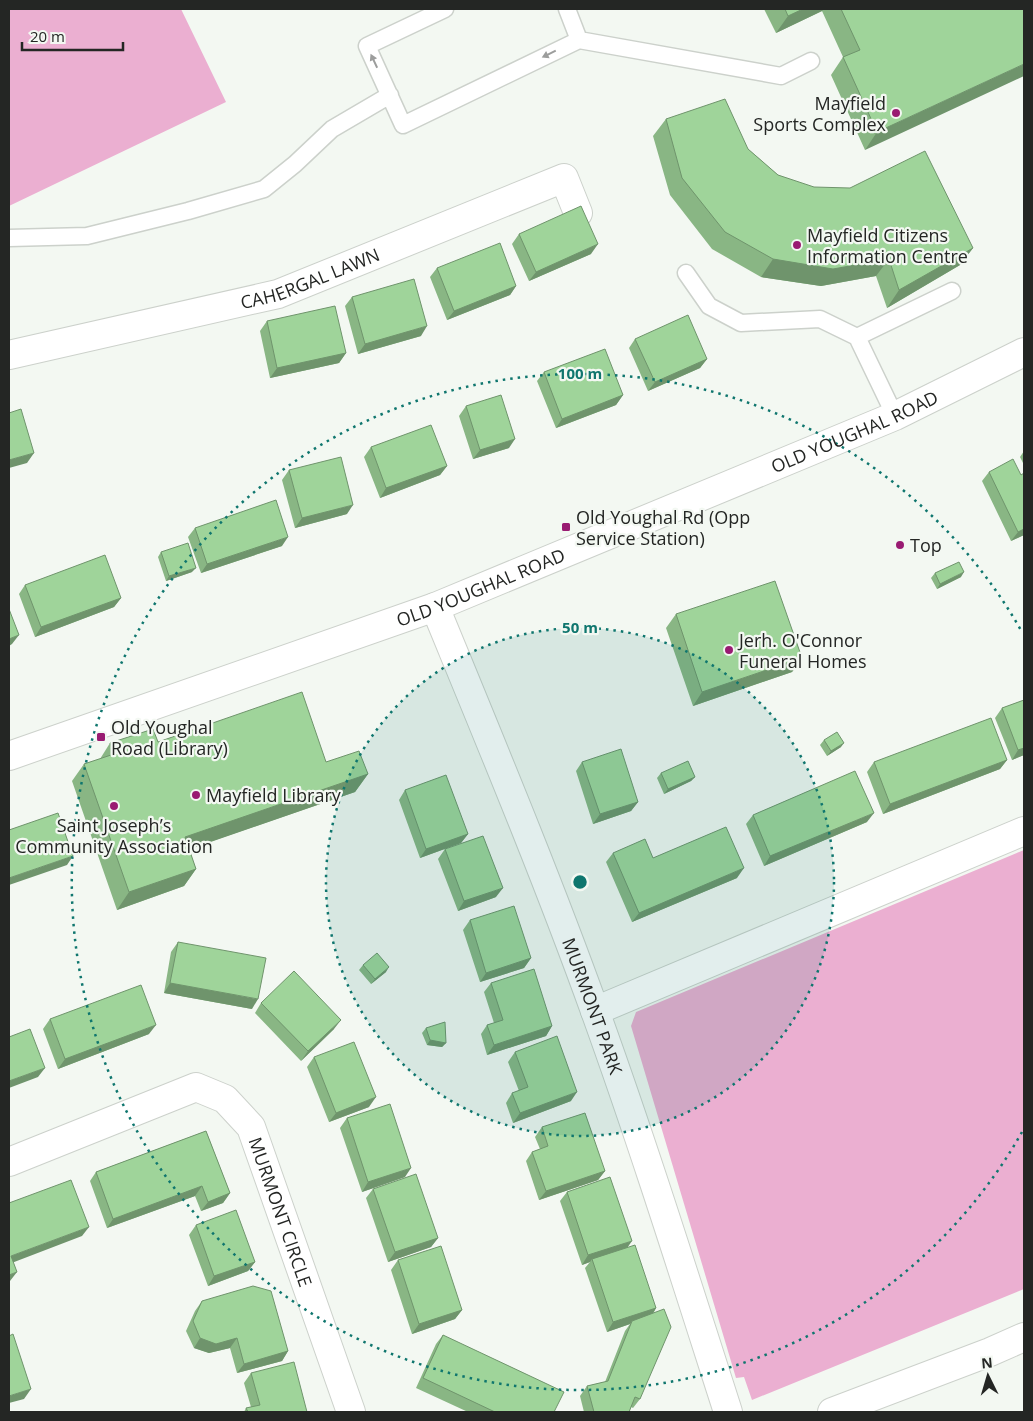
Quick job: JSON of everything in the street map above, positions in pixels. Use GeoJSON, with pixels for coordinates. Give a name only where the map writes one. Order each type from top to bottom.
{"type":"FeatureCollection","features":[{"type":"Feature","properties":{"kind":"street","name":"CAHERGAL LAWN"},"geometry":{"type":"LineString","coordinates":[[9,354],[278,294],[564,178],[578,213]]}},
{"type":"Feature","properties":{"kind":"street","name":"OLD YOUGHAL ROAD"},"geometry":{"type":"LineString","coordinates":[[9,756],[435,607],[894,416],[1024,352]]}},
{"type":"Feature","properties":{"kind":"street","name":"MURMONT PARK"},"geometry":{"type":"LineString","coordinates":[[435,607],[508,786],[595,1011],[656,1188],[728,1412]]}},
{"type":"Feature","properties":{"kind":"street"},"geometry":{"type":"LineString","coordinates":[[595,1011],[1024,830]]}},
{"type":"Feature","properties":{"kind":"street","name":"MURMONT CIRCLE"},"geometry":{"type":"LineString","coordinates":[[9,1162],[196,1087],[225,1099],[251,1127],[351,1412]]}},
{"type":"Feature","properties":{"kind":"street"},"geometry":{"type":"LineString","coordinates":[[832,1412],[990,1352],[1024,1337]]}},
{"type":"Feature","properties":{"kind":"lane"},"geometry":{"type":"LineString","coordinates":[[446,9],[367,46],[403,125],[579,40],[781,76],[811,61]]}},
{"type":"Feature","properties":{"kind":"lane"},"geometry":{"type":"LineString","coordinates":[[567,9],[579,40]]}},
{"type":"Feature","properties":{"kind":"lane"},"geometry":{"type":"LineString","coordinates":[[9,238],[87,236],[188,211],[264,189],[295,164],[332,129],[390,95]]}},
{"type":"Feature","properties":{"kind":"lane"},"geometry":{"type":"LineString","coordinates":[[686,273],[709,306],[741,323],[820,319],[857,337],[894,416]]}},
{"type":"Feature","properties":{"kind":"lane"},"geometry":{"type":"LineString","coordinates":[[857,337],[952,291]]}},
{"type":"Feature","properties":{"kind":"shaded area"},"geometry":{"type":"Polygon","coordinates":[[[9,9],[181,9],[226,102],[9,206],[9,9]]]}},
{"type":"Feature","properties":{"kind":"shaded area"},"geometry":{"type":"Polygon","coordinates":[[[1024,850],[1024,1289],[752,1400],[744,1377],[736,1378],[631,1026],[636,1012],[1024,850]]]}},
{"type":"Feature","properties":{"kind":"building"},"geometry":{"type":"Polygon","coordinates":[[[785,9],[803,9],[788,16],[785,9]]]}},
{"type":"Feature","properties":{"kind":"building","name":"Mayfield Sports Complex"},"geometry":{"type":"Polygon","coordinates":[[[841,9],[1024,9],[1024,64],[877,132],[843,57],[860,50],[841,9]]]}},
{"type":"Feature","properties":{"kind":"building"},"geometry":{"type":"Polygon","coordinates":[[[725,99],[748,149],[778,175],[814,187],[850,188],[925,151],[973,248],[899,290],[889,259],[833,269],[773,259],[725,232],[682,178],[666,119],[725,99]]]}},
{"type":"Feature","properties":{"kind":"building"},"geometry":{"type":"Polygon","coordinates":[[[581,206],[598,244],[536,272],[519,234],[581,206]]]}},
{"type":"Feature","properties":{"kind":"building"},"geometry":{"type":"Polygon","coordinates":[[[500,243],[516,286],[454,311],[437,268],[500,243]]]}},
{"type":"Feature","properties":{"kind":"building"},"geometry":{"type":"Polygon","coordinates":[[[414,279],[427,326],[365,344],[352,297],[414,279]]]}},
{"type":"Feature","properties":{"kind":"building"},"geometry":{"type":"Polygon","coordinates":[[[335,306],[346,353],[277,368],[267,321],[335,306]]]}},
{"type":"Feature","properties":{"kind":"building"},"geometry":{"type":"Polygon","coordinates":[[[688,315],[707,359],[655,382],[635,339],[688,315]]]}},
{"type":"Feature","properties":{"kind":"building"},"geometry":{"type":"Polygon","coordinates":[[[605,349],[623,395],[562,419],[544,372],[605,349]]]}},
{"type":"Feature","properties":{"kind":"building"},"geometry":{"type":"Polygon","coordinates":[[[501,395],[515,439],[480,450],[466,406],[501,395]]]}},
{"type":"Feature","properties":{"kind":"building"},"geometry":{"type":"Polygon","coordinates":[[[21,409],[34,453],[9,460],[9,413],[21,409]]]}},
{"type":"Feature","properties":{"kind":"building"},"geometry":{"type":"Polygon","coordinates":[[[431,425],[447,466],[386,488],[371,447],[431,425]]]}},
{"type":"Feature","properties":{"kind":"building"},"geometry":{"type":"Polygon","coordinates":[[[341,457],[353,505],[302,518],[289,470],[341,457]]]}},
{"type":"Feature","properties":{"kind":"building"},"geometry":{"type":"Polygon","coordinates":[[[1013,459],[1021,475],[1024,473],[1024,529],[1018,532],[989,472],[1013,459]]]}},
{"type":"Feature","properties":{"kind":"building"},"geometry":{"type":"Polygon","coordinates":[[[276,500],[288,537],[207,564],[195,528],[276,500]]]}},
{"type":"Feature","properties":{"kind":"building"},"geometry":{"type":"Polygon","coordinates":[[[188,543],[196,568],[169,576],[161,552],[188,543]]]}},
{"type":"Feature","properties":{"kind":"building"},"geometry":{"type":"Polygon","coordinates":[[[105,555],[121,598],[41,627],[25,585],[105,555]]]}},
{"type":"Feature","properties":{"kind":"building"},"geometry":{"type":"Polygon","coordinates":[[[959,562],[964,572],[940,584],[935,573],[959,562]]]}},
{"type":"Feature","properties":{"kind":"building","name":"Jerh. O'Connor Funeral Homes"},"geometry":{"type":"Polygon","coordinates":[[[775,581],[802,658],[702,692],[676,614],[775,581]]]}},
{"type":"Feature","properties":{"kind":"building"},"geometry":{"type":"Polygon","coordinates":[[[9,609],[19,635],[9,639],[9,609]]]}},
{"type":"Feature","properties":{"kind":"building"},"geometry":{"type":"Polygon","coordinates":[[[302,692],[326,762],[359,751],[368,774],[185,837],[196,869],[129,892],[84,764],[114,754],[110,743],[153,729],[158,742],[302,692]]]}},
{"type":"Feature","properties":{"kind":"building"},"geometry":{"type":"Polygon","coordinates":[[[1024,700],[1024,748],[1018,750],[1002,708],[1024,700]]]}},
{"type":"Feature","properties":{"kind":"building"},"geometry":{"type":"Polygon","coordinates":[[[991,718],[1007,760],[890,804],[874,762],[991,718]]]}},
{"type":"Feature","properties":{"kind":"building"},"geometry":{"type":"Polygon","coordinates":[[[837,732],[844,743],[831,751],[824,740],[837,732]]]}},
{"type":"Feature","properties":{"kind":"building"},"geometry":{"type":"Polygon","coordinates":[[[621,749],[638,802],[600,814],[582,762],[621,749]]]}},
{"type":"Feature","properties":{"kind":"building"},"geometry":{"type":"Polygon","coordinates":[[[688,761],[695,777],[668,789],[661,773],[688,761]]]}},
{"type":"Feature","properties":{"kind":"building"},"geometry":{"type":"Polygon","coordinates":[[[855,771],[874,813],[770,856],[753,815],[855,771]]]}},
{"type":"Feature","properties":{"kind":"building"},"geometry":{"type":"Polygon","coordinates":[[[446,775],[468,834],[426,849],[405,790],[446,775]]]}},
{"type":"Feature","properties":{"kind":"building"},"geometry":{"type":"Polygon","coordinates":[[[58,813],[73,856],[9,878],[9,830],[58,813]]]}},
{"type":"Feature","properties":{"kind":"building"},"geometry":{"type":"Polygon","coordinates":[[[726,827],[744,868],[639,913],[613,853],[645,839],[653,858],[726,827]]]}},
{"type":"Feature","properties":{"kind":"building"},"geometry":{"type":"Polygon","coordinates":[[[483,836],[503,888],[464,901],[445,849],[483,836]]]}},
{"type":"Feature","properties":{"kind":"building"},"geometry":{"type":"Polygon","coordinates":[[[514,906],[531,958],[486,973],[470,920],[514,906]]]}},
{"type":"Feature","properties":{"kind":"building"},"geometry":{"type":"Polygon","coordinates":[[[178,942],[266,958],[258,999],[170,983],[178,942]]]}},
{"type":"Feature","properties":{"kind":"building"},"geometry":{"type":"Polygon","coordinates":[[[377,953],[389,967],[375,979],[363,965],[377,953]]]}},
{"type":"Feature","properties":{"kind":"building"},"geometry":{"type":"Polygon","coordinates":[[[534,969],[552,1026],[494,1045],[487,1025],[503,1020],[491,983],[534,969]]]}},
{"type":"Feature","properties":{"kind":"building"},"geometry":{"type":"Polygon","coordinates":[[[294,971],[341,1020],[308,1051],[261,1003],[294,971]]]}},
{"type":"Feature","properties":{"kind":"building"},"geometry":{"type":"Polygon","coordinates":[[[141,985],[156,1025],[65,1059],[50,1019],[141,985]]]}},
{"type":"Feature","properties":{"kind":"building"},"geometry":{"type":"Polygon","coordinates":[[[445,1022],[446,1043],[430,1040],[426,1028],[445,1022]]]}},
{"type":"Feature","properties":{"kind":"building"},"geometry":{"type":"Polygon","coordinates":[[[30,1029],[45,1068],[9,1081],[9,1037],[30,1029]]]}},
{"type":"Feature","properties":{"kind":"building"},"geometry":{"type":"Polygon","coordinates":[[[557,1036],[577,1092],[520,1113],[512,1093],[528,1087],[515,1052],[557,1036]]]}},
{"type":"Feature","properties":{"kind":"building"},"geometry":{"type":"Polygon","coordinates":[[[354,1042],[376,1097],[336,1113],[314,1057],[354,1042]]]}},
{"type":"Feature","properties":{"kind":"building"},"geometry":{"type":"Polygon","coordinates":[[[390,1104],[411,1168],[368,1182],[347,1118],[390,1104]]]}},
{"type":"Feature","properties":{"kind":"building"},"geometry":{"type":"Polygon","coordinates":[[[585,1113],[605,1171],[546,1191],[532,1152],[548,1146],[542,1127],[585,1113]]]}},
{"type":"Feature","properties":{"kind":"building"},"geometry":{"type":"Polygon","coordinates":[[[206,1131],[230,1193],[208,1202],[202,1186],[113,1219],[96,1172],[206,1131]]]}},
{"type":"Feature","properties":{"kind":"building"},"geometry":{"type":"Polygon","coordinates":[[[416,1174],[438,1238],[395,1252],[373,1189],[416,1174]]]}},
{"type":"Feature","properties":{"kind":"building"},"geometry":{"type":"Polygon","coordinates":[[[610,1177],[632,1241],[588,1255],[567,1192],[610,1177]]]}},
{"type":"Feature","properties":{"kind":"building"},"geometry":{"type":"Polygon","coordinates":[[[71,1180],[89,1227],[11,1256],[17,1272],[9,1275],[9,1203],[71,1180]]]}},
{"type":"Feature","properties":{"kind":"building"},"geometry":{"type":"Polygon","coordinates":[[[236,1210],[255,1262],[214,1276],[196,1225],[236,1210]]]}},
{"type":"Feature","properties":{"kind":"building"},"geometry":{"type":"Polygon","coordinates":[[[635,1245],[656,1308],[613,1322],[592,1259],[635,1245]]]}},
{"type":"Feature","properties":{"kind":"building"},"geometry":{"type":"Polygon","coordinates":[[[441,1246],[462,1310],[419,1324],[398,1260],[441,1246]]]}},
{"type":"Feature","properties":{"kind":"building"},"geometry":{"type":"Polygon","coordinates":[[[253,1286],[271,1291],[288,1351],[244,1364],[237,1338],[216,1344],[200,1338],[193,1321],[202,1301],[253,1286]]]}},
{"type":"Feature","properties":{"kind":"building"},"geometry":{"type":"Polygon","coordinates":[[[664,1309],[671,1327],[640,1399],[635,1397],[629,1412],[594,1412],[587,1386],[608,1381],[632,1321],[664,1309]]]}},
{"type":"Feature","properties":{"kind":"building"},"geometry":{"type":"Polygon","coordinates":[[[13,1334],[31,1389],[9,1396],[9,1336],[13,1334]]]}},
{"type":"Feature","properties":{"kind":"building"},"geometry":{"type":"Polygon","coordinates":[[[443,1335],[564,1392],[554,1412],[495,1412],[423,1378],[443,1335]]]}},
{"type":"Feature","properties":{"kind":"building"},"geometry":{"type":"Polygon","coordinates":[[[294,1362],[307,1412],[248,1412],[246,1408],[260,1405],[251,1373],[294,1362]]]}},
{"type":"Feature","properties":{"kind":"place","name":"Mayfield Sports Complex"},"geometry":{"type":"Point","coordinates":[896,113]}},
{"type":"Feature","properties":{"kind":"place","name":"Mayfield Citizens Information Centre"},"geometry":{"type":"Point","coordinates":[797,245]}},
{"type":"Feature","properties":{"kind":"place","name":"Old Youghal Rd (Opp Service Station)"},"geometry":{"type":"Point","coordinates":[566,527]}},
{"type":"Feature","properties":{"kind":"place","name":"Top"},"geometry":{"type":"Point","coordinates":[900,545]}},
{"type":"Feature","properties":{"kind":"place","name":"Jerh. O'Connor Funeral Homes"},"geometry":{"type":"Point","coordinates":[729,650]}},
{"type":"Feature","properties":{"kind":"place","name":"Old Youghal Road (Library)"},"geometry":{"type":"Point","coordinates":[101,737]}},
{"type":"Feature","properties":{"kind":"place","name":"Mayfield Library"},"geometry":{"type":"Point","coordinates":[196,795]}},
{"type":"Feature","properties":{"kind":"place","name":"Saint Joseph’s Community Association"},"geometry":{"type":"Point","coordinates":[114,806]}}]}
